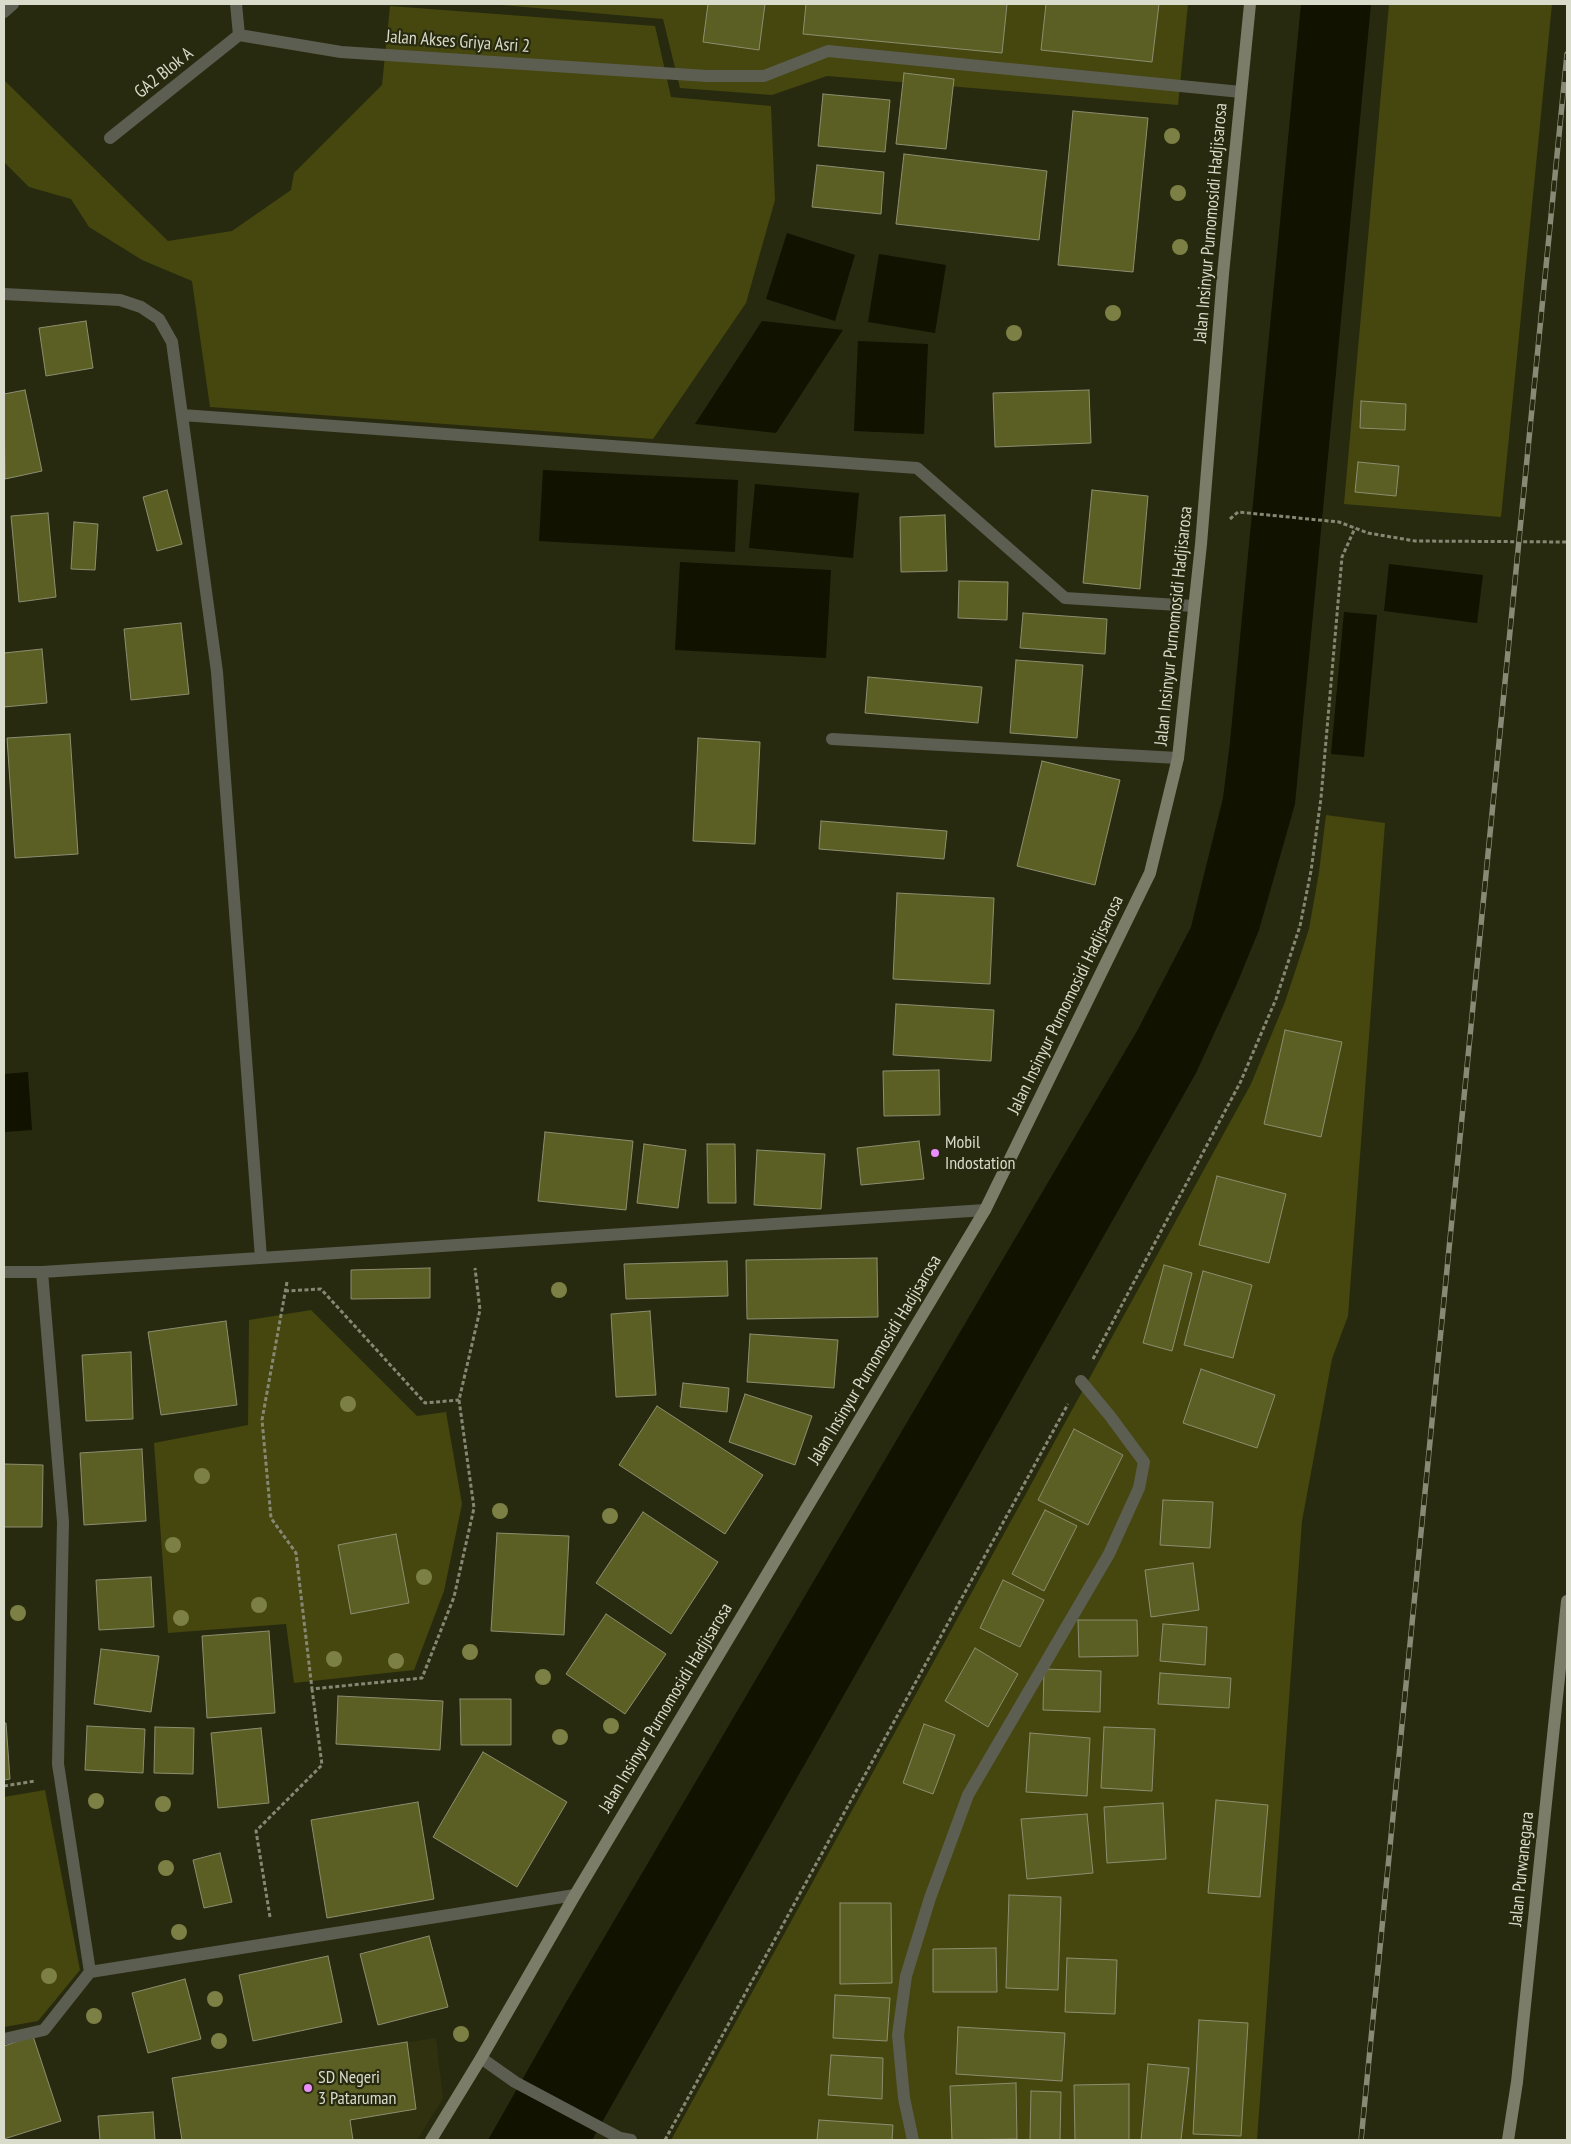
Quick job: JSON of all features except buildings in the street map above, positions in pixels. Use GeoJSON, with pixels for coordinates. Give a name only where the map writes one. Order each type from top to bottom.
{"type":"FeatureCollection","features":[{"type":"Feature","properties":{"kind":"street"},"geometry":{"type":"LineString","coordinates":[[4,12],[13,4]]}},
{"type":"Feature","properties":{"kind":"street"},"geometry":{"type":"LineString","coordinates":[[236,4],[239,35]]}},
{"type":"Feature","properties":{"kind":"street","name":"Jalan Insinyur Purnomosidi Hadjisarosa"},"geometry":{"type":"LineString","coordinates":[[431,2140],[481,2058],[575,1895],[985,1210],[1150,873],[1178,758],[1250,4]]}},
{"type":"Feature","properties":{"kind":"street","name":"Jalan Akses Griya Asri 2"},"geometry":{"type":"LineString","coordinates":[[239,35],[341,52],[707,76],[764,76],[828,51],[1241,92]]}},
{"type":"Feature","properties":{"kind":"street","name":"GA2 Blok A"},"geometry":{"type":"LineString","coordinates":[[110,138],[239,35]]}},
{"type":"Feature","properties":{"kind":"street"},"geometry":{"type":"LineString","coordinates":[[4,294],[120,300],[141,307],[159,319],[172,342],[218,672],[261,1258]]}},
{"type":"Feature","properties":{"kind":"street"},"geometry":{"type":"LineString","coordinates":[[182,415],[917,468],[1065,598],[1194,606]]}},
{"type":"Feature","properties":{"kind":"street"},"geometry":{"type":"LineString","coordinates":[[832,739],[1178,758]]}},
{"type":"Feature","properties":{"kind":"street"},"geometry":{"type":"LineString","coordinates":[[4,1272],[42,1272],[985,1210]]}},
{"type":"Feature","properties":{"kind":"street"},"geometry":{"type":"LineString","coordinates":[[42,1272],[63,1522],[58,1764],[90,1972]]}},
{"type":"Feature","properties":{"kind":"street"},"geometry":{"type":"LineString","coordinates":[[913,2140],[904,2098],[898,2035],[906,1976],[930,1898],[968,1795],[1109,1554],[1139,1488],[1144,1462],[1081,1381]]}},
{"type":"Feature","properties":{"kind":"street","name":"Jalan Purwanegara"},"geometry":{"type":"LineString","coordinates":[[1508,2140],[1517,2082],[1567,1601]]}},
{"type":"Feature","properties":{"kind":"street"},"geometry":{"type":"LineString","coordinates":[[4,2039],[44,2030],[90,1972],[575,1895]]}},
{"type":"Feature","properties":{"kind":"street"},"geometry":{"type":"LineString","coordinates":[[481,2058],[515,2082],[626,2139]]}},
{"type":"Feature","properties":{"kind":"path"},"geometry":{"type":"LineString","coordinates":[[1238,512],[1339,522],[1368,533],[1415,541],[1567,542]]}},
{"type":"Feature","properties":{"kind":"path"},"geometry":{"type":"LineString","coordinates":[[664,2140],[1081,1381],[1240,1083],[1276,999],[1297,936],[1311,871],[1321,798],[1342,557],[1355,528]]}},
{"type":"Feature","properties":{"kind":"path"},"geometry":{"type":"LineString","coordinates":[[312,1689],[422,1678],[454,1597],[474,1508],[459,1400],[480,1310],[473,1244]]}},
{"type":"Feature","properties":{"kind":"path"},"geometry":{"type":"LineString","coordinates":[[274,1942],[256,1831],[322,1765],[296,1554],[271,1518],[262,1420],[291,1256]]}},
{"type":"Feature","properties":{"kind":"path"},"geometry":{"type":"LineString","coordinates":[[285,1291],[321,1289],[425,1403],[459,1400]]}},
{"type":"Feature","properties":{"kind":"shaded area"},"geometry":{"type":"Polygon","coordinates":[[[490,4],[1188,4],[1178,105],[827,76],[772,95],[680,88],[663,19],[490,4]]]}},
{"type":"Feature","properties":{"kind":"shaded area"},"geometry":{"type":"Polygon","coordinates":[[[1301,4],[1371,4],[1295,804],[1259,930],[1236,986],[1196,1073],[592,2140],[488,2140],[568,1999],[1137,1031],[1191,927],[1223,798],[1230,742],[1301,4]]]}},
{"type":"Feature","properties":{"kind":"shaded area"},"geometry":{"type":"Polygon","coordinates":[[[1389,4],[1552,4],[1501,517],[1344,504],[1389,4]]]}},
{"type":"Feature","properties":{"kind":"shaded area"},"geometry":{"type":"Polygon","coordinates":[[[390,6],[655,26],[671,97],[771,106],[775,200],[746,303],[653,439],[210,407],[192,281],[142,260],[89,227],[71,199],[29,187],[4,162],[4,80],[168,241],[232,231],[291,190],[294,173],[382,85],[390,6]]]}},
{"type":"Feature","properties":{"kind":"shaded area"},"geometry":{"type":"Polygon","coordinates":[[[787,233],[855,255],[835,321],[766,299],[787,233]]]}},
{"type":"Feature","properties":{"kind":"shaded area"},"geometry":{"type":"Polygon","coordinates":[[[879,254],[946,265],[935,333],[868,322],[879,254]]]}},
{"type":"Feature","properties":{"kind":"shaded area"},"geometry":{"type":"Polygon","coordinates":[[[762,321],[843,330],[776,433],[695,424],[762,321]]]}},
{"type":"Feature","properties":{"kind":"shaded area"},"geometry":{"type":"Polygon","coordinates":[[[858,341],[928,344],[924,434],[854,431],[858,341]]]}},
{"type":"Feature","properties":{"kind":"shaded area"},"geometry":{"type":"Polygon","coordinates":[[[543,470],[738,480],[735,552],[539,541],[543,470]]]}},
{"type":"Feature","properties":{"kind":"shaded area"},"geometry":{"type":"Polygon","coordinates":[[[755,484],[859,493],[853,558],[749,548],[755,484]]]}},
{"type":"Feature","properties":{"kind":"shaded area"},"geometry":{"type":"Polygon","coordinates":[[[680,562],[831,570],[826,658],[675,650],[680,562]]]}},
{"type":"Feature","properties":{"kind":"shaded area"},"geometry":{"type":"Polygon","coordinates":[[[1389,564],[1483,575],[1477,623],[1384,611],[1389,564]]]}},
{"type":"Feature","properties":{"kind":"shaded area"},"geometry":{"type":"Polygon","coordinates":[[[1344,612],[1377,615],[1364,757],[1331,754],[1344,612]]]}},
{"type":"Feature","properties":{"kind":"shaded area"},"geometry":{"type":"Polygon","coordinates":[[[1326,815],[1385,823],[1348,1316],[1332,1359],[1302,1521],[1257,2140],[671,2140],[1251,1084],[1285,1002],[1309,929],[1326,815]]]}},
{"type":"Feature","properties":{"kind":"shaded area"},"geometry":{"type":"Polygon","coordinates":[[[28,1072],[32,1130],[4,1132],[4,1074],[28,1072]]]}},
{"type":"Feature","properties":{"kind":"shaded area"},"geometry":{"type":"Polygon","coordinates":[[[311,1310],[417,1416],[446,1412],[462,1504],[444,1591],[414,1670],[294,1683],[286,1624],[168,1633],[154,1443],[248,1425],[249,1320],[311,1310]]]}},
{"type":"Feature","properties":{"kind":"shaded area"},"geometry":{"type":"Polygon","coordinates":[[[45,1790],[80,1970],[38,2021],[4,2027],[4,1797],[45,1790]]]}},
{"type":"Feature","properties":{"kind":"shaded area","name":"SD Negeri 3 Pataruman"},"geometry":{"type":"Polygon","coordinates":[[[436,2038],[443,2098],[417,2140],[182,2140],[172,2078],[436,2038]]]}},
{"type":"Feature","properties":{"kind":"railway"},"geometry":{"type":"LineString","coordinates":[[1361,2140],[1567,54]]}},
{"type":"Feature","properties":{"kind":"place","name":"Mobil Indostation"},"geometry":{"type":"Point","coordinates":[935,1153]}},
{"type":"Feature","properties":{"kind":"place","name":"SD Negeri 3 Pataruman"},"geometry":{"type":"Point","coordinates":[308,2088]}}]}
